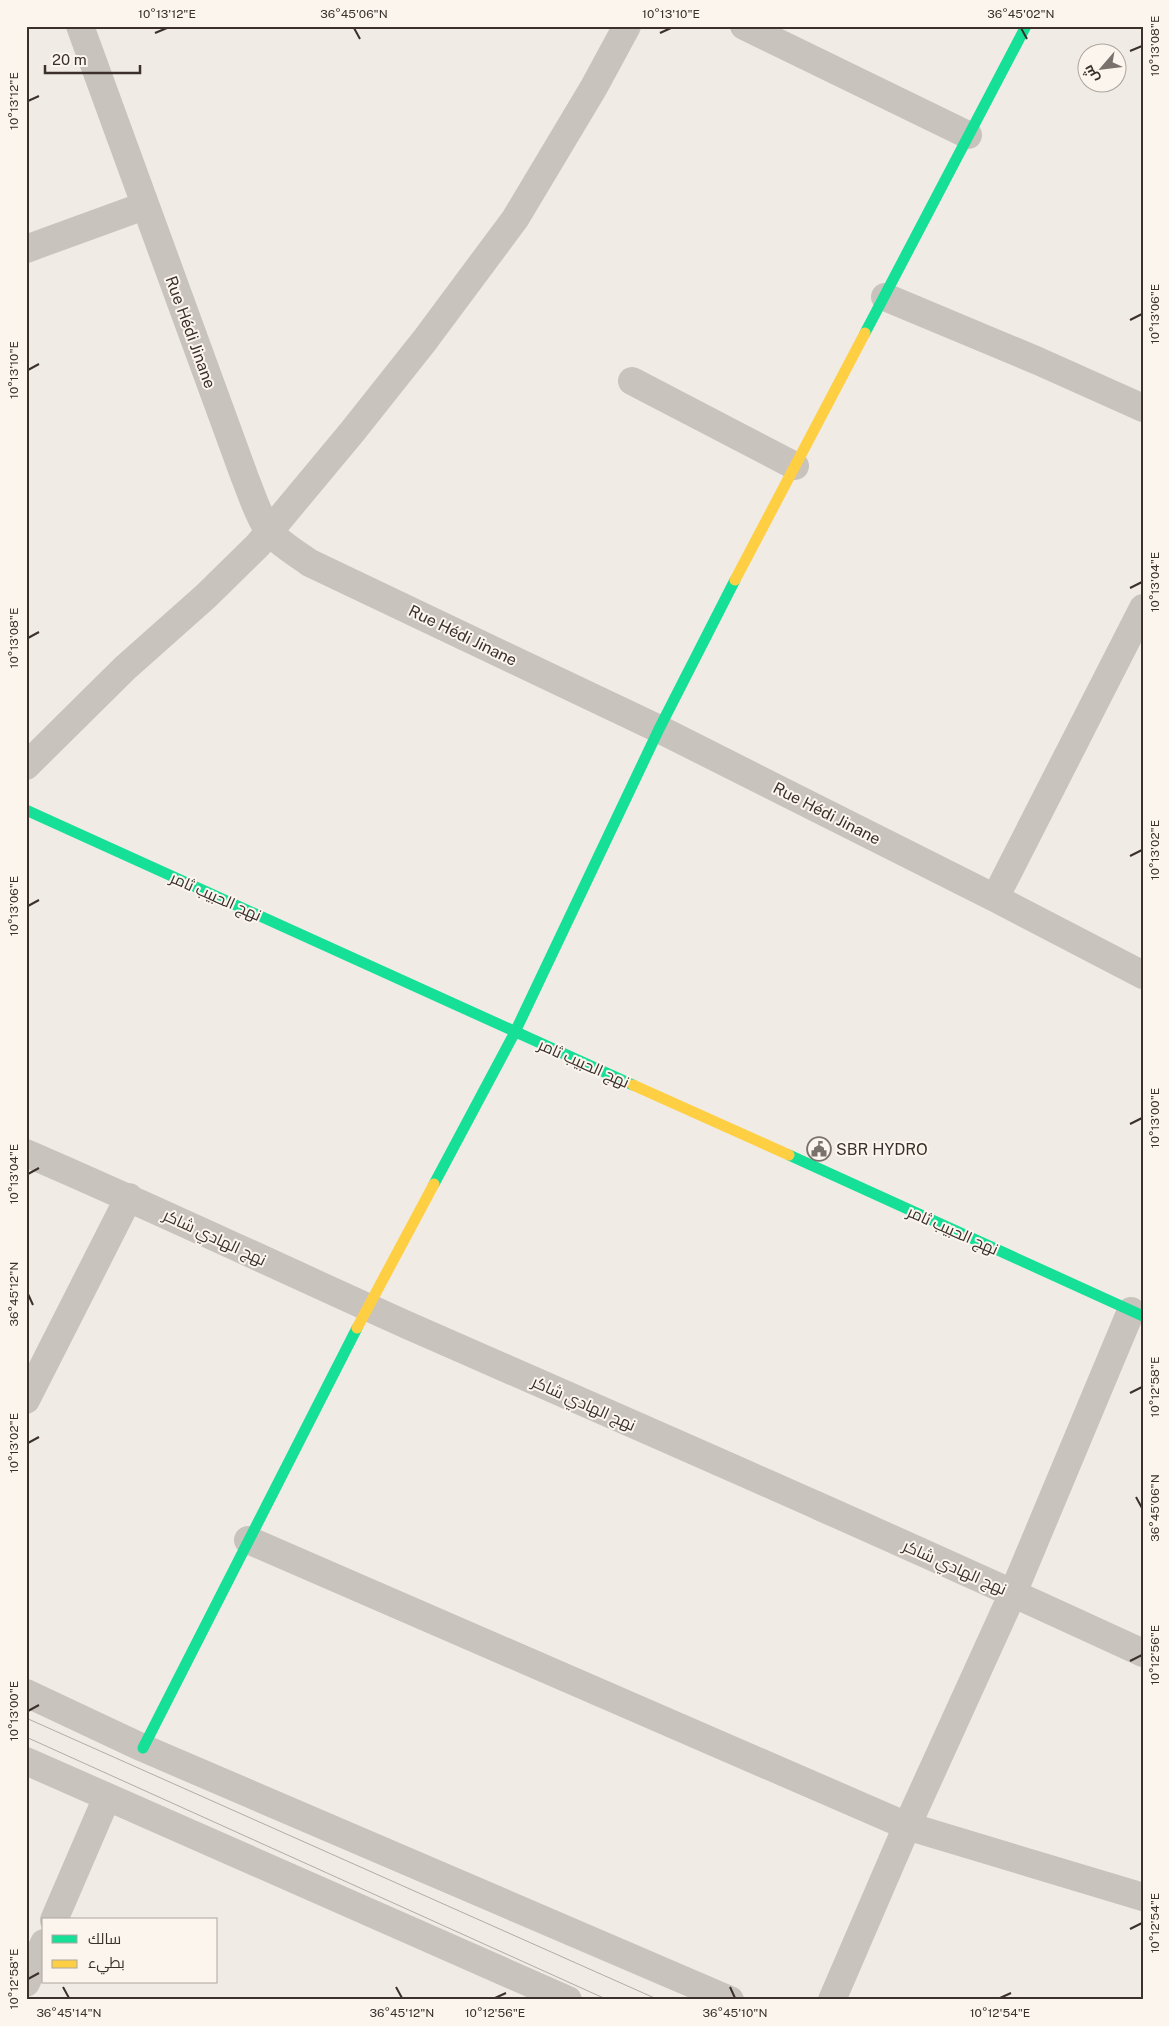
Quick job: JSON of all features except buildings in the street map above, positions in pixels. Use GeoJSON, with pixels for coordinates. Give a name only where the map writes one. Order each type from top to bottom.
{"type":"FeatureCollection","features":[{"type":"Feature","properties":{"kind":"street","name":"Rue Hédi Jinane"},"geometry":{"type":"LineString","coordinates":[[80,26],[244,478],[269,531],[282,544],[310,563],[659,729],[995,898],[1143,975]]}},
{"type":"Feature","properties":{"kind":"street"},"geometry":{"type":"LineString","coordinates":[[26,766],[125,668],[206,596],[258,545],[352,432],[425,340],[515,219],[594,87],[627,26]]}},
{"type":"Feature","properties":{"kind":"street"},"geometry":{"type":"LineString","coordinates":[[744,26],[968,135]]}},
{"type":"Feature","properties":{"kind":"street"},"geometry":{"type":"LineString","coordinates":[[143,1748],[368,1307],[514,1032],[659,729],[712,624],[1026,26]]}},
{"type":"Feature","properties":{"kind":"street"},"geometry":{"type":"LineString","coordinates":[[26,249],[144,206]]}},
{"type":"Feature","properties":{"kind":"street"},"geometry":{"type":"LineString","coordinates":[[885,297],[1038,361],[1143,408]]}},
{"type":"Feature","properties":{"kind":"street"},"geometry":{"type":"LineString","coordinates":[[632,381],[795,466]]}},
{"type":"Feature","properties":{"kind":"street"},"geometry":{"type":"LineString","coordinates":[[995,898],[1143,608]]}},
{"type":"Feature","properties":{"kind":"street","name":"نهج الحبيب ثامر"},"geometry":{"type":"LineString","coordinates":[[26,810],[1137,1314]]}},
{"type":"Feature","properties":{"kind":"street","name":"نهج الهادي شاكر"},"geometry":{"type":"LineString","coordinates":[[26,1153],[129,1197],[368,1307],[1013,1593],[1143,1653]]}},
{"type":"Feature","properties":{"kind":"street"},"geometry":{"type":"LineString","coordinates":[[26,1400],[129,1197]]}},
{"type":"Feature","properties":{"kind":"street"},"geometry":{"type":"LineString","coordinates":[[832,2000],[907,1826],[1137,1314]]}},
{"type":"Feature","properties":{"kind":"street"},"geometry":{"type":"LineString","coordinates":[[248,1540],[907,1826],[1143,1897]]}},
{"type":"Feature","properties":{"kind":"street"},"geometry":{"type":"LineString","coordinates":[[26,1693],[143,1748],[730,2000]]}},
{"type":"Feature","properties":{"kind":"street"},"geometry":{"type":"LineString","coordinates":[[26,1761],[568,2000]]}},
{"type":"Feature","properties":{"kind":"street"},"geometry":{"type":"LineString","coordinates":[[55,1918],[107,1797]]}},
{"type":"Feature","properties":{"kind":"street"},"geometry":{"type":"LineString","coordinates":[[26,1983],[42,1947]]}},
{"type":"Feature","properties":{"kind":"tram line"},"geometry":{"type":"LineString","coordinates":[[26,1718],[659,2000]]}},
{"type":"Feature","properties":{"kind":"tram line"},"geometry":{"type":"LineString","coordinates":[[26,1737],[608,2000]]}},
{"type":"Feature","properties":{"kind":"traffic: fast"},"geometry":{"type":"LineString","coordinates":[[865,333],[1026,26]]}},
{"type":"Feature","properties":{"kind":"traffic: fast"},"geometry":{"type":"LineString","coordinates":[[434,1184],[515,1032],[659,729],[735,580]]}},
{"type":"Feature","properties":{"kind":"traffic: fast"},"geometry":{"type":"LineString","coordinates":[[26,810],[633,1085]]}},
{"type":"Feature","properties":{"kind":"traffic: fast"},"geometry":{"type":"LineString","coordinates":[[789,1155],[1143,1316]]}},
{"type":"Feature","properties":{"kind":"traffic: fast"},"geometry":{"type":"LineString","coordinates":[[143,1748],[357,1328]]}},
{"type":"Feature","properties":{"kind":"traffic: slow"},"geometry":{"type":"LineString","coordinates":[[735,580],[865,333]]}},
{"type":"Feature","properties":{"kind":"traffic: slow"},"geometry":{"type":"LineString","coordinates":[[633,1085],[789,1155]]}},
{"type":"Feature","properties":{"kind":"traffic: slow"},"geometry":{"type":"LineString","coordinates":[[357,1328],[434,1184]]}},
{"type":"Feature","properties":{"kind":"place","name":"SBR HYDRO"},"geometry":{"type":"Point","coordinates":[819,1149]}}]}
